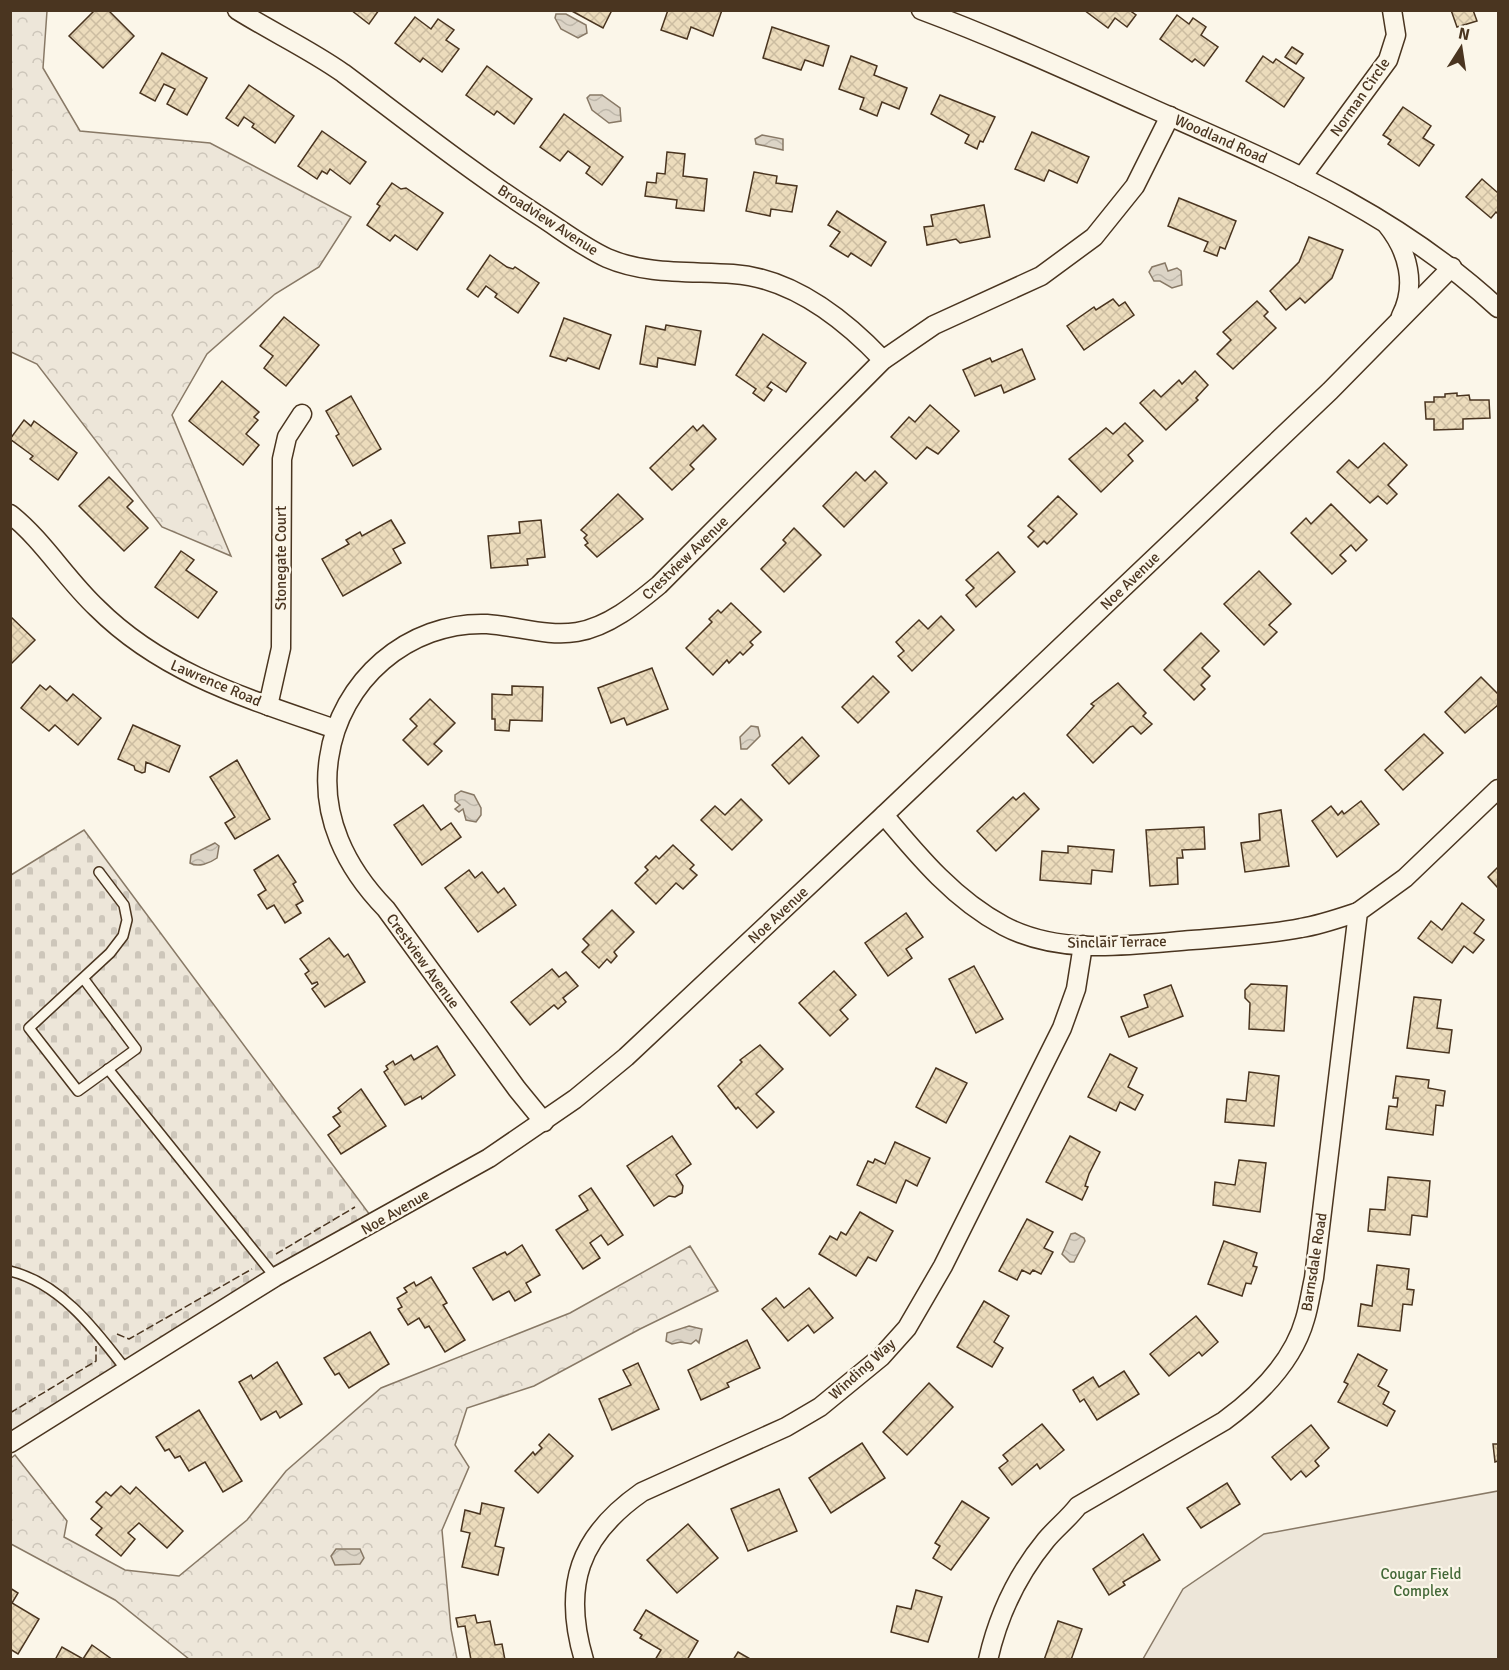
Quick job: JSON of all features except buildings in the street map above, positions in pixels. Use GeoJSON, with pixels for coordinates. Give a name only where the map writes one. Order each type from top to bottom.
{"type":"FeatureCollection","features":[{"type":"Feature","properties":{"kind":"street","name":"Broadview Avenue"},"geometry":{"type":"LineString","coordinates":[[237,10],[316,56],[507,195],[607,258],[644,269],[736,274],[762,279],[787,288],[843,322],[883,360]]}},
{"type":"Feature","properties":{"kind":"street","name":"Woodland Road"},"geometry":{"type":"LineString","coordinates":[[921,10],[1001,42],[1302,177],[1382,219],[1452,267],[1498,308]]}},
{"type":"Feature","properties":{"kind":"street","name":"Norman Circle"},"geometry":{"type":"LineString","coordinates":[[1302,177],[1388,60],[1396,35],[1392,10]]}},
{"type":"Feature","properties":{"kind":"street","name":"Crestview Avenue"},"geometry":{"type":"LineString","coordinates":[[544,1122],[352,869],[340,845],[328,794],[327,768],[335,729],[345,705],[377,664],[410,642],[434,632],[459,626],[486,624],[551,633],[577,632],[614,618],[636,604],[659,585],[883,360],[934,324],[1006,294],[1041,276],[1074,254],[1112,218],[1135,186],[1170,117]]}},
{"type":"Feature","properties":{"kind":"street"},"geometry":{"type":"LineString","coordinates":[[1382,219],[1403,250],[1409,273],[1409,297],[1399,321]]}},
{"type":"Feature","properties":{"kind":"street","name":"Noe Avenue"},"geometry":{"type":"LineString","coordinates":[[10,1443],[275,1277],[448,1182],[544,1122],[626,1057],[1330,391],[1452,267]]}},
{"type":"Feature","properties":{"kind":"street","name":"Stonegate Court"},"geometry":{"type":"LineString","coordinates":[[268,706],[280,648],[282,459],[287,437],[302,414]]}},
{"type":"Feature","properties":{"kind":"street","name":"Lawrence Road"},"geometry":{"type":"LineString","coordinates":[[10,514],[96,608],[125,634],[191,676],[335,729]]}},
{"type":"Feature","properties":{"kind":"street"},"geometry":{"type":"LineString","coordinates":[[1358,912],[1405,878],[1498,789]]}},
{"type":"Feature","properties":{"kind":"street","name":"Sinclair Terrace"},"geometry":{"type":"LineString","coordinates":[[884,815],[922,860],[951,888],[982,912],[1028,936],[1054,943],[1083,945],[1224,938],[1302,928],[1358,912]]}},
{"type":"Feature","properties":{"kind":"street","name":"Barnsdale Road"},"geometry":{"type":"LineString","coordinates":[[988,1659],[996,1631],[1019,1578],[1047,1539],[1078,1506],[1224,1421],[1245,1406],[1280,1367],[1294,1344],[1305,1321],[1314,1278],[1358,912]]}},
{"type":"Feature","properties":{"kind":"street","name":"Winding Way"},"geometry":{"type":"LineString","coordinates":[[584,1659],[574,1611],[575,1585],[587,1548],[602,1526],[620,1507],[642,1492],[786,1427],[820,1407],[881,1357],[907,1328],[943,1266],[1062,1028],[1076,989],[1083,945]]}},
{"type":"Feature","properties":{"kind":"lane"},"geometry":{"type":"LineString","coordinates":[[83,978],[136,1049],[78,1091],[29,1028],[117,945],[123,936],[127,920],[124,905],[99,872]]}},
{"type":"Feature","properties":{"kind":"lane"},"geometry":{"type":"LineString","coordinates":[[108,1069],[275,1277]]}},
{"type":"Feature","properties":{"kind":"lane"},"geometry":{"type":"LineString","coordinates":[[10,1271],[31,1276],[64,1300],[95,1330],[128,1371]]}},
{"type":"Feature","properties":{"kind":"green space"},"geometry":{"type":"Polygon","coordinates":[[[11,10],[47,11],[43,68],[80,131],[210,143],[351,217],[319,267],[275,294],[207,354],[172,415],[231,556],[162,527],[37,364],[11,352],[11,10]]]}},
{"type":"Feature","properties":{"kind":"green space"},"geometry":{"type":"Polygon","coordinates":[[[84,830],[373,1219],[11,1440],[11,875],[84,830]]]}},
{"type":"Feature","properties":{"kind":"green space"},"geometry":{"type":"Polygon","coordinates":[[[690,1246],[718,1291],[640,1329],[534,1386],[467,1408],[455,1445],[469,1467],[442,1530],[451,1629],[457,1659],[189,1659],[115,1600],[11,1544],[10,1459],[15,1455],[67,1521],[64,1537],[125,1570],[179,1576],[247,1520],[286,1471],[381,1388],[570,1313],[690,1246]]]}},
{"type":"Feature","properties":{"kind":"green space","name":"Cougar Field Complex"},"geometry":{"type":"Polygon","coordinates":[[[1498,1491],[1498,1659],[1143,1659],[1183,1589],[1264,1534],[1498,1491]]]}},
{"type":"Feature","properties":{"kind":"water"},"geometry":{"type":"Polygon","coordinates":[[[556,14],[566,14],[586,25],[587,33],[578,38],[561,29],[555,18],[556,14]]]}},
{"type":"Feature","properties":{"kind":"water"},"geometry":{"type":"Polygon","coordinates":[[[590,95],[602,95],[620,108],[621,121],[609,123],[592,110],[587,98],[590,95]]]}},
{"type":"Feature","properties":{"kind":"water"},"geometry":{"type":"Polygon","coordinates":[[[762,135],[783,139],[783,150],[756,144],[755,139],[762,135]]]}},
{"type":"Feature","properties":{"kind":"water"},"geometry":{"type":"Polygon","coordinates":[[[1165,263],[1168,271],[1177,268],[1181,271],[1182,285],[1172,288],[1160,281],[1154,281],[1149,272],[1152,267],[1165,263]]]}},
{"type":"Feature","properties":{"kind":"water"},"geometry":{"type":"Polygon","coordinates":[[[751,726],[758,727],[760,736],[747,749],[741,749],[740,737],[751,726]]]}},
{"type":"Feature","properties":{"kind":"water"},"geometry":{"type":"Polygon","coordinates":[[[461,791],[474,795],[481,808],[481,815],[476,822],[466,820],[463,809],[459,812],[455,809],[460,805],[455,801],[455,795],[461,791]]]}},
{"type":"Feature","properties":{"kind":"water"},"geometry":{"type":"Polygon","coordinates":[[[215,843],[219,846],[217,858],[200,865],[190,863],[191,855],[215,843]]]}},
{"type":"Feature","properties":{"kind":"water"},"geometry":{"type":"Polygon","coordinates":[[[1075,1233],[1085,1241],[1074,1262],[1070,1262],[1062,1254],[1071,1234],[1075,1233]]]}},
{"type":"Feature","properties":{"kind":"water"},"geometry":{"type":"Polygon","coordinates":[[[689,1326],[702,1329],[699,1343],[696,1340],[691,1344],[681,1342],[672,1344],[666,1341],[667,1333],[689,1326]]]}},
{"type":"Feature","properties":{"kind":"water"},"geometry":{"type":"Polygon","coordinates":[[[336,1549],[360,1549],[364,1558],[360,1564],[335,1565],[331,1556],[336,1549]]]}},
{"type":"Feature","properties":{"kind":"fence"},"geometry":{"type":"LineString","coordinates":[[276,1254],[355,1207]]}},
{"type":"Feature","properties":{"kind":"fence"},"geometry":{"type":"LineString","coordinates":[[117,1334],[129,1339],[252,1269]]}},
{"type":"Feature","properties":{"kind":"fence"},"geometry":{"type":"LineString","coordinates":[[10,1413],[96,1361],[96,1346]]}}]}
